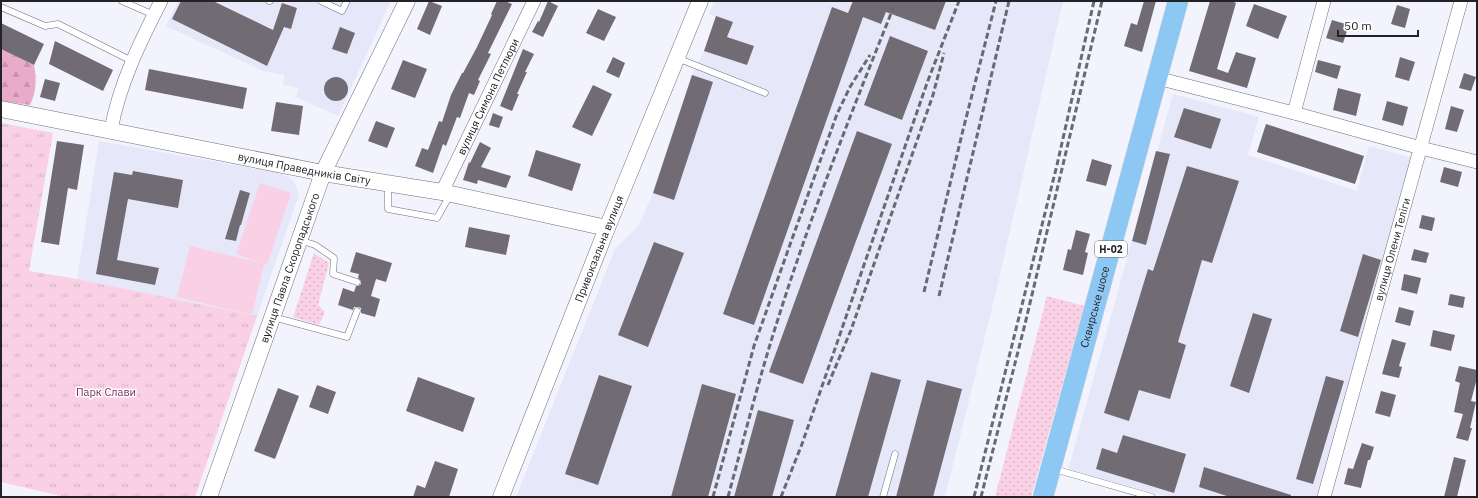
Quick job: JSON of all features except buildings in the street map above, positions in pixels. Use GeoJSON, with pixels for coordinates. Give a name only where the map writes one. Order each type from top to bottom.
{"type":"FeatureCollection","features":[{"type":"Feature","properties":{"kind":"main road","name":"Сквирське шосе"},"geometry":{"type":"LineString","coordinates":[[1043,497],[1178,1]]}},
{"type":"Feature","properties":{"kind":"street"},"geometry":{"type":"LineString","coordinates":[[111,130],[113,119],[132,61],[161,1]]}},
{"type":"Feature","properties":{"kind":"street","name":"вулиця Павла Скоропадського"},"geometry":{"type":"LineString","coordinates":[[209,497],[323,173],[407,1]]}},
{"type":"Feature","properties":{"kind":"street","name":"вулиця Симона Петлюри"},"geometry":{"type":"LineString","coordinates":[[446,193],[534,1]]}},
{"type":"Feature","properties":{"kind":"street","name":"Привокзальна вулиця"},"geometry":{"type":"LineString","coordinates":[[501,497],[607,228],[700,1]]}},
{"type":"Feature","properties":{"kind":"street"},"geometry":{"type":"LineString","coordinates":[[1294,113],[1324,1]]}},
{"type":"Feature","properties":{"kind":"street","name":"вулиця Олени Теліги"},"geometry":{"type":"LineString","coordinates":[[1324,497],[1421,148],[1460,1]]}},
{"type":"Feature","properties":{"kind":"street"},"geometry":{"type":"LineString","coordinates":[[1157,78],[1477,162]]}},
{"type":"Feature","properties":{"kind":"street","name":"вулиця Праведників Світу"},"geometry":{"type":"LineString","coordinates":[[1,109],[323,173],[446,193],[607,228]]}},
{"type":"Feature","properties":{"kind":"lane"},"geometry":{"type":"LineString","coordinates":[[122,1],[154,15]]}},
{"type":"Feature","properties":{"kind":"lane"},"geometry":{"type":"LineString","coordinates":[[321,1],[342,11],[347,1]]}},
{"type":"Feature","properties":{"kind":"lane"},"geometry":{"type":"LineString","coordinates":[[1,6],[45,26],[58,24],[132,61]]}},
{"type":"Feature","properties":{"kind":"lane"},"geometry":{"type":"LineString","coordinates":[[677,58],[765,93]]}},
{"type":"Feature","properties":{"kind":"lane"},"geometry":{"type":"LineString","coordinates":[[388,183],[388,209],[430,217],[437,218],[446,193]]}},
{"type":"Feature","properties":{"kind":"lane"},"geometry":{"type":"LineString","coordinates":[[299,240],[314,245],[334,258],[333,274],[357,282]]}},
{"type":"Feature","properties":{"kind":"lane"},"geometry":{"type":"LineString","coordinates":[[272,316],[347,337],[357,311]]}},
{"type":"Feature","properties":{"kind":"lane"},"geometry":{"type":"LineString","coordinates":[[883,497],[895,454]]}},
{"type":"Feature","properties":{"kind":"lane"},"geometry":{"type":"LineString","coordinates":[[1051,468],[1152,497]]}},
{"type":"Feature","properties":{"kind":"shaded area"},"geometry":{"type":"Polygon","coordinates":[[[178,1],[391,1],[338,116],[296,97],[298,88],[283,85],[284,75],[263,71],[166,26],[178,1]]]}},
{"type":"Feature","properties":{"kind":"shaded area"},"geometry":{"type":"Polygon","coordinates":[[[714,1],[1063,1],[996,292],[945,497],[516,497],[615,249],[639,225],[653,193],[692,75],[704,51],[716,17],[709,14],[714,1]]]}},
{"type":"Feature","properties":{"kind":"shaded area"},"geometry":{"type":"Polygon","coordinates":[[[1173,94],[1259,117],[1248,155],[1357,191],[1369,146],[1413,158],[1320,497],[1168,497],[1068,470],[1173,94]]]}},
{"type":"Feature","properties":{"kind":"shaded area"},"geometry":{"type":"Polygon","coordinates":[[[99,141],[279,173],[287,176],[293,181],[299,195],[257,316],[77,279],[99,141]]]}},
{"type":"Feature","properties":{"kind":"green space"},"geometry":{"type":"Polygon","coordinates":[[[1,49],[34,65],[35,86],[34,95],[30,105],[1,101],[1,49]]]}},
{"type":"Feature","properties":{"kind":"green space","name":"Парк Слави"},"geometry":{"type":"Polygon","coordinates":[[[1,123],[53,133],[29,271],[77,279],[257,316],[195,497],[65,497],[1,482],[1,123]]]}},
{"type":"Feature","properties":{"kind":"green space"},"geometry":{"type":"Polygon","coordinates":[[[260,183],[291,193],[267,265],[264,264],[252,315],[177,297],[190,246],[261,263],[236,254],[260,183]]]}},
{"type":"Feature","properties":{"kind":"green space"},"geometry":{"type":"Polygon","coordinates":[[[314,253],[329,263],[318,305],[325,312],[319,325],[293,317],[314,253]]]}},
{"type":"Feature","properties":{"kind":"green space"},"geometry":{"type":"Polygon","coordinates":[[[1047,296],[1084,306],[1031,497],[995,497],[1047,296]]]}},
{"type":"Feature","properties":{"kind":"railway"},"geometry":{"type":"LineString","coordinates":[[728,497],[764,363],[791,279],[834,159],[896,1]]}},
{"type":"Feature","properties":{"kind":"railway"},"geometry":{"type":"LineString","coordinates":[[781,497],[802,444],[927,83],[959,1]]}},
{"type":"Feature","properties":{"kind":"railway"},"geometry":{"type":"LineString","coordinates":[[924,292],[996,1]]}},
{"type":"Feature","properties":{"kind":"railway"},"geometry":{"type":"LineString","coordinates":[[939,296],[1009,1]]}},
{"type":"Feature","properties":{"kind":"railway"},"geometry":{"type":"LineString","coordinates":[[974,497],[1057,165],[1094,1]]}},
{"type":"Feature","properties":{"kind":"railway"},"geometry":{"type":"LineString","coordinates":[[981,497],[1025,324],[1102,1]]}},
{"type":"Feature","properties":{"kind":"railway"},"geometry":{"type":"LineString","coordinates":[[828,385],[851,330],[933,95],[944,53]]}},
{"type":"Feature","properties":{"kind":"railway"},"geometry":{"type":"LineString","coordinates":[[713,497],[754,346],[787,253],[837,114],[850,87],[870,55]]}}]}
